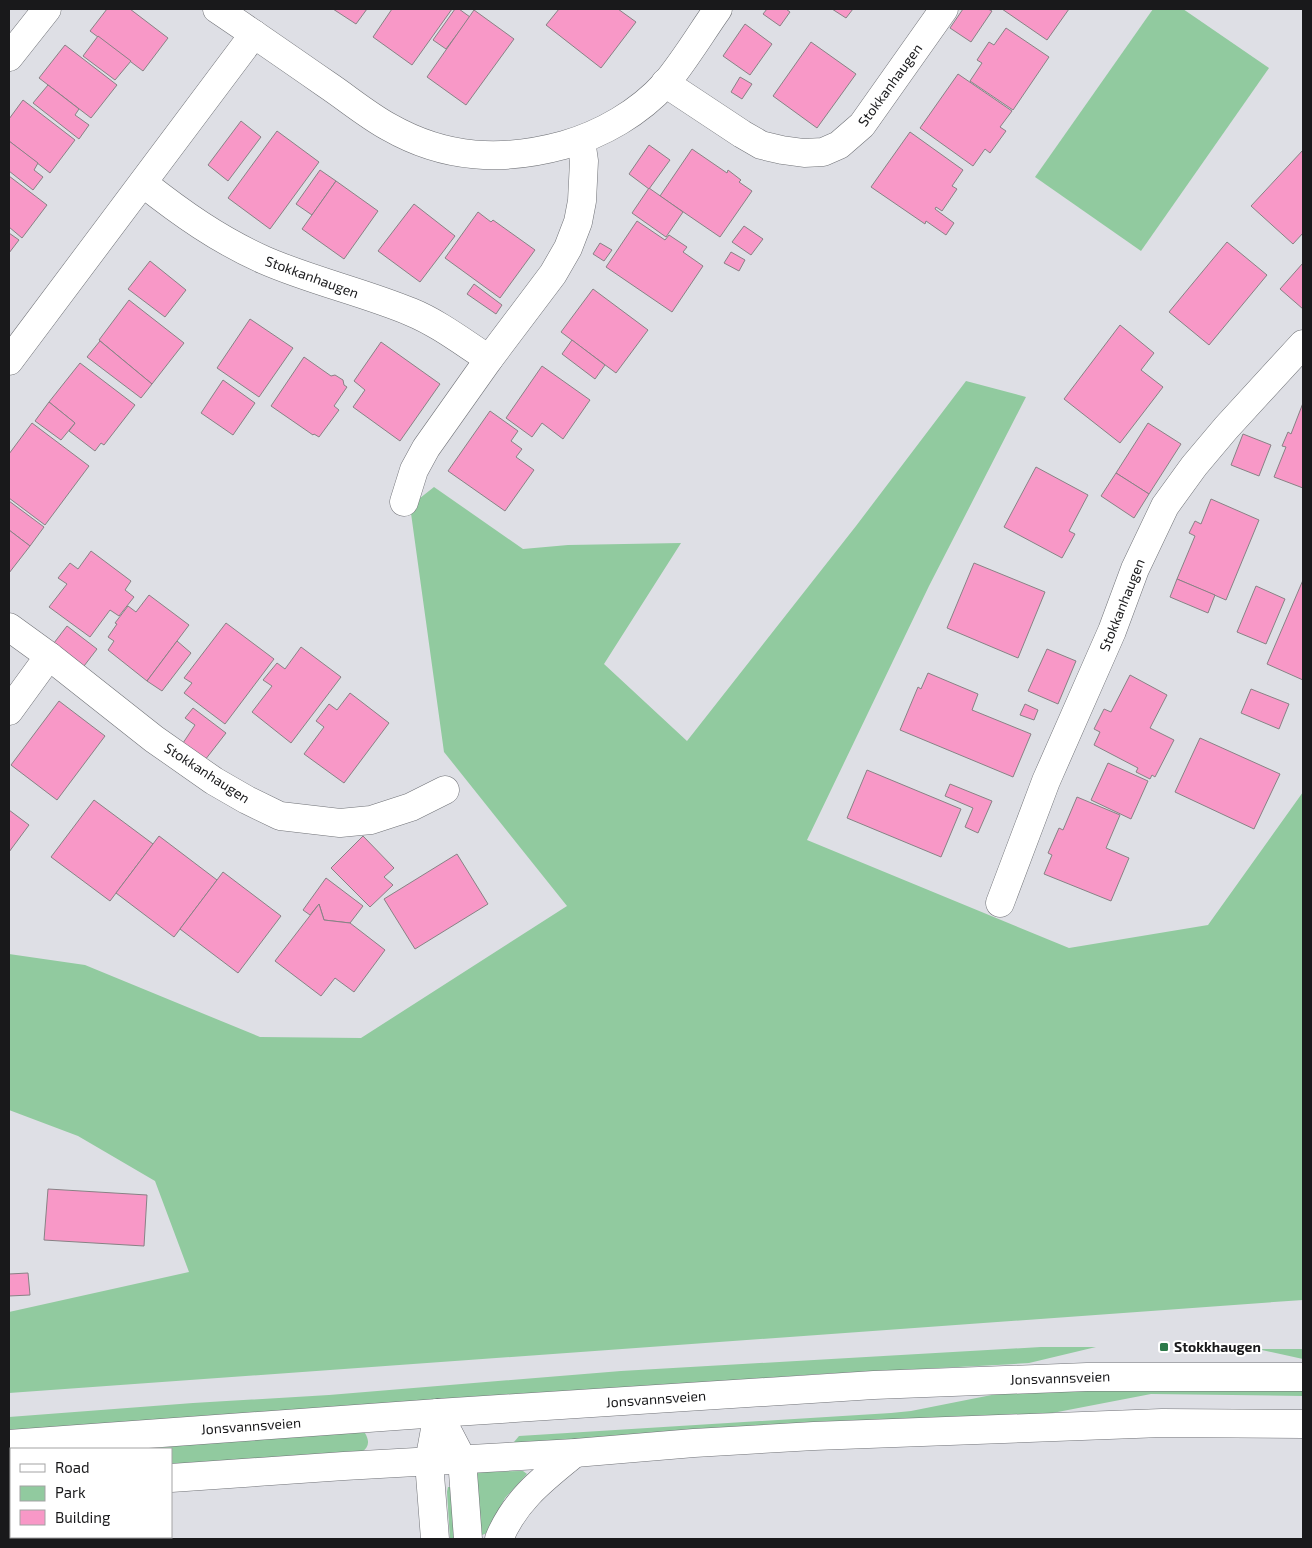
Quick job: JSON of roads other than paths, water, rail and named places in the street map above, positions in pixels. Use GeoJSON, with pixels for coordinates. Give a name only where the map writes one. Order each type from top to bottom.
{"type":"FeatureCollection","features":[{"type":"Feature","properties":{"kind":"street"},"geometry":{"type":"LineString","coordinates":[[9,57],[47,9]]}},
{"type":"Feature","properties":{"kind":"street"},"geometry":{"type":"LineString","coordinates":[[218,9],[388,127],[420,143],[463,154],[502,156],[543,150],[581,140],[610,127],[631,114],[665,83],[718,9]]}},
{"type":"Feature","properties":{"kind":"street","name":"Stokkanhaugen"},"geometry":{"type":"LineString","coordinates":[[665,83],[761,145],[804,153],[823,152],[839,145],[862,125],[944,9]]}},
{"type":"Feature","properties":{"kind":"street"},"geometry":{"type":"LineString","coordinates":[[9,361],[254,34]]}},
{"type":"Feature","properties":{"kind":"street"},"geometry":{"type":"LineString","coordinates":[[404,502],[414,470],[426,448],[489,359],[553,274],[568,248],[578,222],[582,201],[584,168],[581,140]]}},
{"type":"Feature","properties":{"kind":"street","name":"Stokkanhaugen"},"geometry":{"type":"LineString","coordinates":[[143,182],[185,216],[233,245],[305,277],[412,312],[489,359]]}},
{"type":"Feature","properties":{"kind":"street","name":"Stokkanhaugen"},"geometry":{"type":"LineString","coordinates":[[1000,903],[1046,781],[1112,631],[1135,569],[1166,506],[1194,466],[1226,428],[1303,344]]}},
{"type":"Feature","properties":{"kind":"street","name":"Stokkanhaugen"},"geometry":{"type":"LineString","coordinates":[[9,627],[49,656],[154,739],[214,781],[280,816],[340,823],[371,820],[411,807],[445,790]]}},
{"type":"Feature","properties":{"kind":"street"},"geometry":{"type":"LineString","coordinates":[[9,711],[49,656]]}},
{"type":"Feature","properties":{"kind":"street","name":"Jonsvannsveien"},"geometry":{"type":"LineString","coordinates":[[9,1444],[438,1413],[874,1385],[1087,1377],[1303,1377]]}},
{"type":"Feature","properties":{"kind":"street"},"geometry":{"type":"LineString","coordinates":[[438,1413],[462,1459],[468,1539]]}},
{"type":"Feature","properties":{"kind":"street"},"geometry":{"type":"LineString","coordinates":[[435,1539],[429,1462],[438,1413]]}},
{"type":"Feature","properties":{"kind":"street"},"geometry":{"type":"LineString","coordinates":[[172,1478],[784,1438],[1162,1423],[1303,1424]]}},
{"type":"Feature","properties":{"kind":"street"},"geometry":{"type":"LineString","coordinates":[[499,1539],[513,1512],[529,1492],[575,1453]]}},
{"type":"Feature","properties":{"kind":"place","name":"Stokkhaugen"},"geometry":{"type":"Point","coordinates":[1164,1347]}}]}
